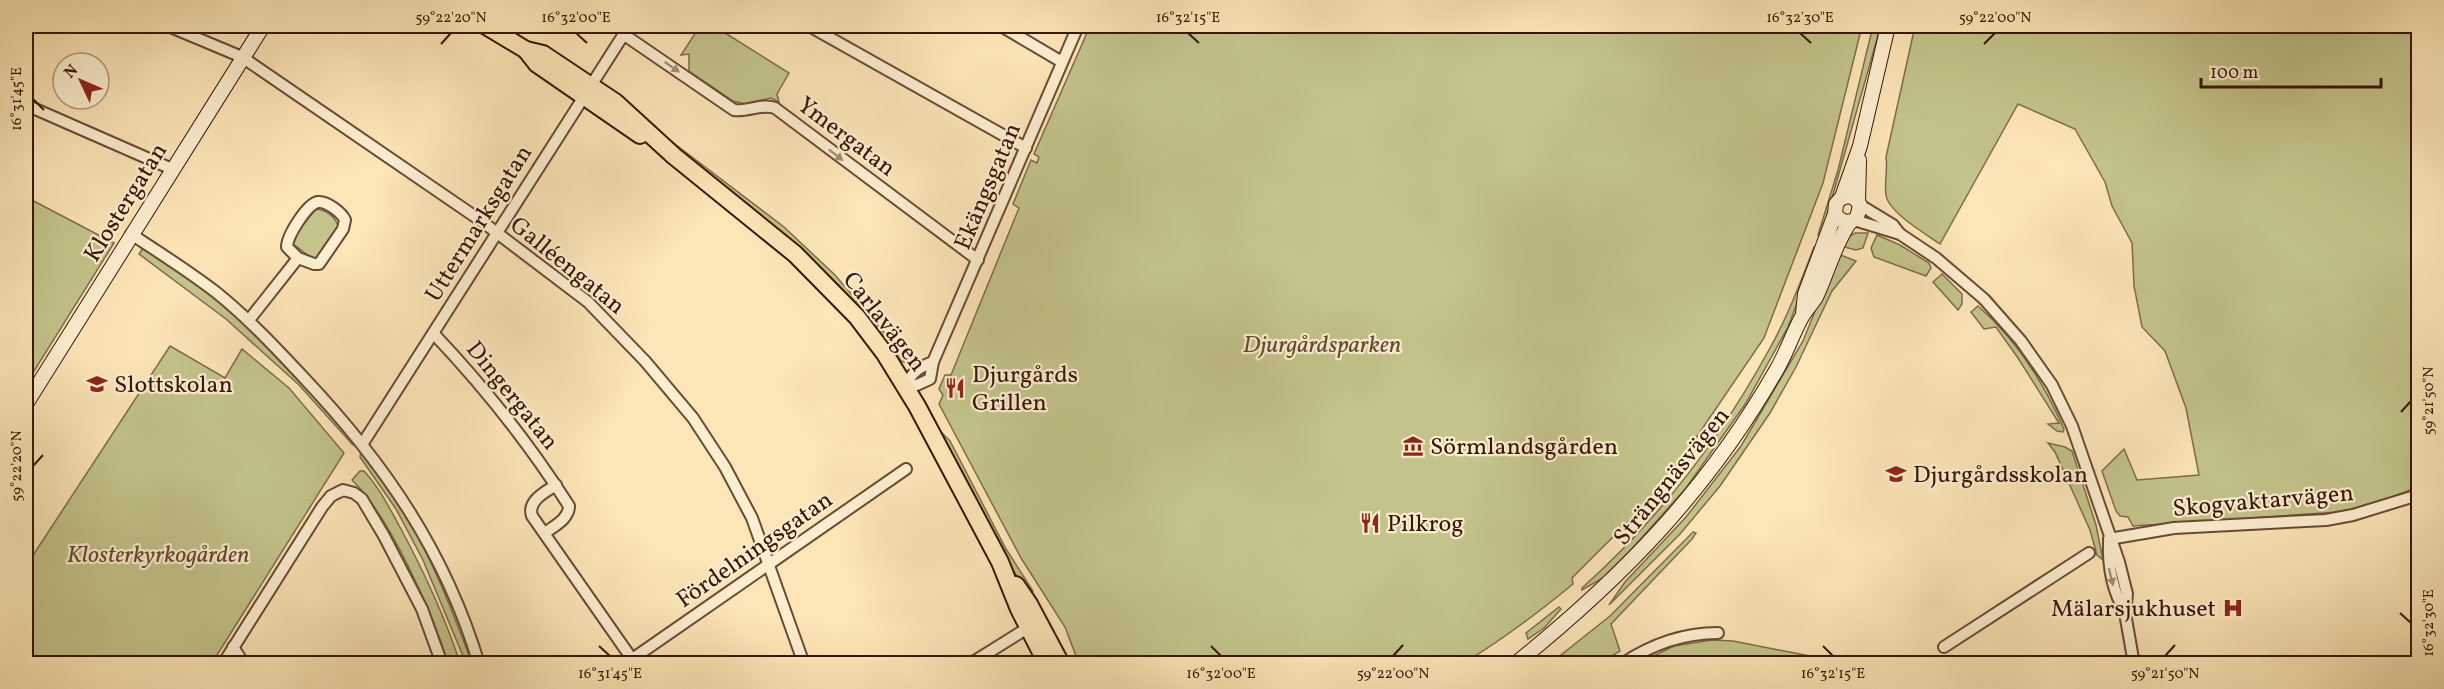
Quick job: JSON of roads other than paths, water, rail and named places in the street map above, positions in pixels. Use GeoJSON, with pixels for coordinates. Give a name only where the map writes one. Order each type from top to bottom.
{"type":"FeatureCollection","features":[{"type":"Feature","properties":{"kind":"main road","name":"Klostergatan"},"geometry":{"type":"LineString","coordinates":[[26,404],[263,26]]}},
{"type":"Feature","properties":{"kind":"main road","name":"Carlavägen"},"geometry":{"type":"LineString","coordinates":[[486,26],[526,50],[543,54],[587,90],[615,102],[674,156],[749,215],[826,282],[857,317],[905,385],[1034,624],[1061,663]]}},
{"type":"Feature","properties":{"kind":"main road"},"geometry":{"type":"LineString","coordinates":[[1860,146],[1859,214],[1852,221],[1841,220],[1835,214],[1836,204],[1842,197],[1860,146],[1888,26]]}},
{"type":"Feature","properties":{"kind":"main road"},"geometry":{"type":"LineString","coordinates":[[1842,197],[1851,197],[1859,204]]}},
{"type":"Feature","properties":{"kind":"main road","name":"Strängnäsvägen"},"geometry":{"type":"LineString","coordinates":[[1803,316],[1805,294],[1835,214]]}},
{"type":"Feature","properties":{"kind":"main road","name":"Strängnäsvägen"},"geometry":{"type":"LineString","coordinates":[[1515,663],[1596,595],[1640,554],[1716,463],[1748,417],[1778,367],[1803,316],[1815,298],[1836,246],[1852,221]]}},
{"type":"Feature","properties":{"kind":"main road","name":"Carlavägen"},"geometry":{"type":"LineString","coordinates":[[1034,624],[1047,663]]}},
{"type":"Feature","properties":{"kind":"street","name":"Galléengatan"},"geometry":{"type":"LineString","coordinates":[[168,26],[242,57],[496,232],[588,302],[645,361],[693,418],[736,487],[752,518],[770,564],[804,663]]}},
{"type":"Feature","properties":{"kind":"street"},"geometry":{"type":"LineString","coordinates":[[809,26],[1026,148]]}},
{"type":"Feature","properties":{"kind":"street"},"geometry":{"type":"LineString","coordinates":[[1000,26],[1062,62]]}},
{"type":"Feature","properties":{"kind":"street","name":"Ekängsgatan"},"geometry":{"type":"LineString","coordinates":[[905,385],[921,366],[933,362],[1078,26]]}},
{"type":"Feature","properties":{"kind":"street","name":"Uttermarksgatan"},"geometry":{"type":"LineString","coordinates":[[363,443],[626,30]]}},
{"type":"Feature","properties":{"kind":"street","name":"Ymergatan"},"geometry":{"type":"LineString","coordinates":[[626,30],[734,110],[745,112],[768,105],[775,108],[978,260]]}},
{"type":"Feature","properties":{"kind":"street"},"geometry":{"type":"LineString","coordinates":[[26,105],[172,169]]}},
{"type":"Feature","properties":{"kind":"street"},"geometry":{"type":"LineString","coordinates":[[319,202],[342,215],[345,220],[344,229],[319,264],[298,258],[287,247],[287,239],[310,206],[319,202]]}},
{"type":"Feature","properties":{"kind":"street"},"geometry":{"type":"LineString","coordinates":[[1859,204],[1893,225],[1900,234],[1936,258],[1984,299],[2021,341],[2052,385],[2078,442],[2109,539],[2119,562],[2127,594],[2126,613],[2134,663]]}},
{"type":"Feature","properties":{"kind":"street"},"geometry":{"type":"LineString","coordinates":[[1852,221],[1900,234]]}},
{"type":"Feature","properties":{"kind":"street"},"geometry":{"type":"LineString","coordinates":[[131,234],[216,293],[249,320],[363,443],[414,515],[449,584],[479,663]]}},
{"type":"Feature","properties":{"kind":"street"},"geometry":{"type":"LineString","coordinates":[[249,320],[298,258]]}},
{"type":"Feature","properties":{"kind":"street","name":"Dingergatan"},"geometry":{"type":"LineString","coordinates":[[434,334],[476,379],[542,462],[569,506],[569,513],[545,533]]}},
{"type":"Feature","properties":{"kind":"street","name":"Fördelningsgatan"},"geometry":{"type":"LineString","coordinates":[[629,661],[906,470]]}},
{"type":"Feature","properties":{"kind":"street","name":"Dingergatan"},"geometry":{"type":"LineString","coordinates":[[555,484],[532,504],[530,510],[629,661]]}},
{"type":"Feature","properties":{"kind":"street"},"geometry":{"type":"LineString","coordinates":[[223,663],[322,507],[331,496],[343,490],[354,493],[362,499],[384,536],[422,609],[442,663]]}},
{"type":"Feature","properties":{"kind":"street","name":"Skogvaktarvägen"},"geometry":{"type":"LineString","coordinates":[[2109,539],[2175,528],[2326,520],[2353,515],[2418,495]]}},
{"type":"Feature","properties":{"kind":"street"},"geometry":{"type":"LineString","coordinates":[[1944,647],[2089,552]]}},
{"type":"Feature","properties":{"kind":"street"},"geometry":{"type":"LineString","coordinates":[[970,663],[1034,624]]}},
{"type":"Feature","properties":{"kind":"street"},"geometry":{"type":"LineString","coordinates":[[1622,663],[1639,652],[1663,642],[1701,633],[1718,633]]}},
{"type":"Feature","properties":{"kind":"street"},"geometry":{"type":"LineString","coordinates":[[233,647],[244,663]]}},
{"type":"Feature","properties":{"kind":"place","name":"Slottskolan"},"geometry":{"type":"Point","coordinates":[97,384]}},
{"type":"Feature","properties":{"kind":"place","name":"Djurgårds Grillen"},"geometry":{"type":"Point","coordinates":[955,388]}},
{"type":"Feature","properties":{"kind":"place","name":"Sörmlandsgården"},"geometry":{"type":"Point","coordinates":[1413,446]}},
{"type":"Feature","properties":{"kind":"place","name":"Djurgårdsskolan"},"geometry":{"type":"Point","coordinates":[1896,474]}},
{"type":"Feature","properties":{"kind":"place","name":"Pilkrog"},"geometry":{"type":"Point","coordinates":[1370,523]}},
{"type":"Feature","properties":{"kind":"place","name":"Mälarsjukhuset"},"geometry":{"type":"Point","coordinates":[2233,608]}},
{"type":"Feature","properties":{"kind":"park label","name":"Djurgårdsparken"},"geometry":{"type":"Point","coordinates":[1322,344]}},
{"type":"Feature","properties":{"kind":"park label","name":"Klosterkyrkogården"},"geometry":{"type":"Point","coordinates":[158,554]}}]}
